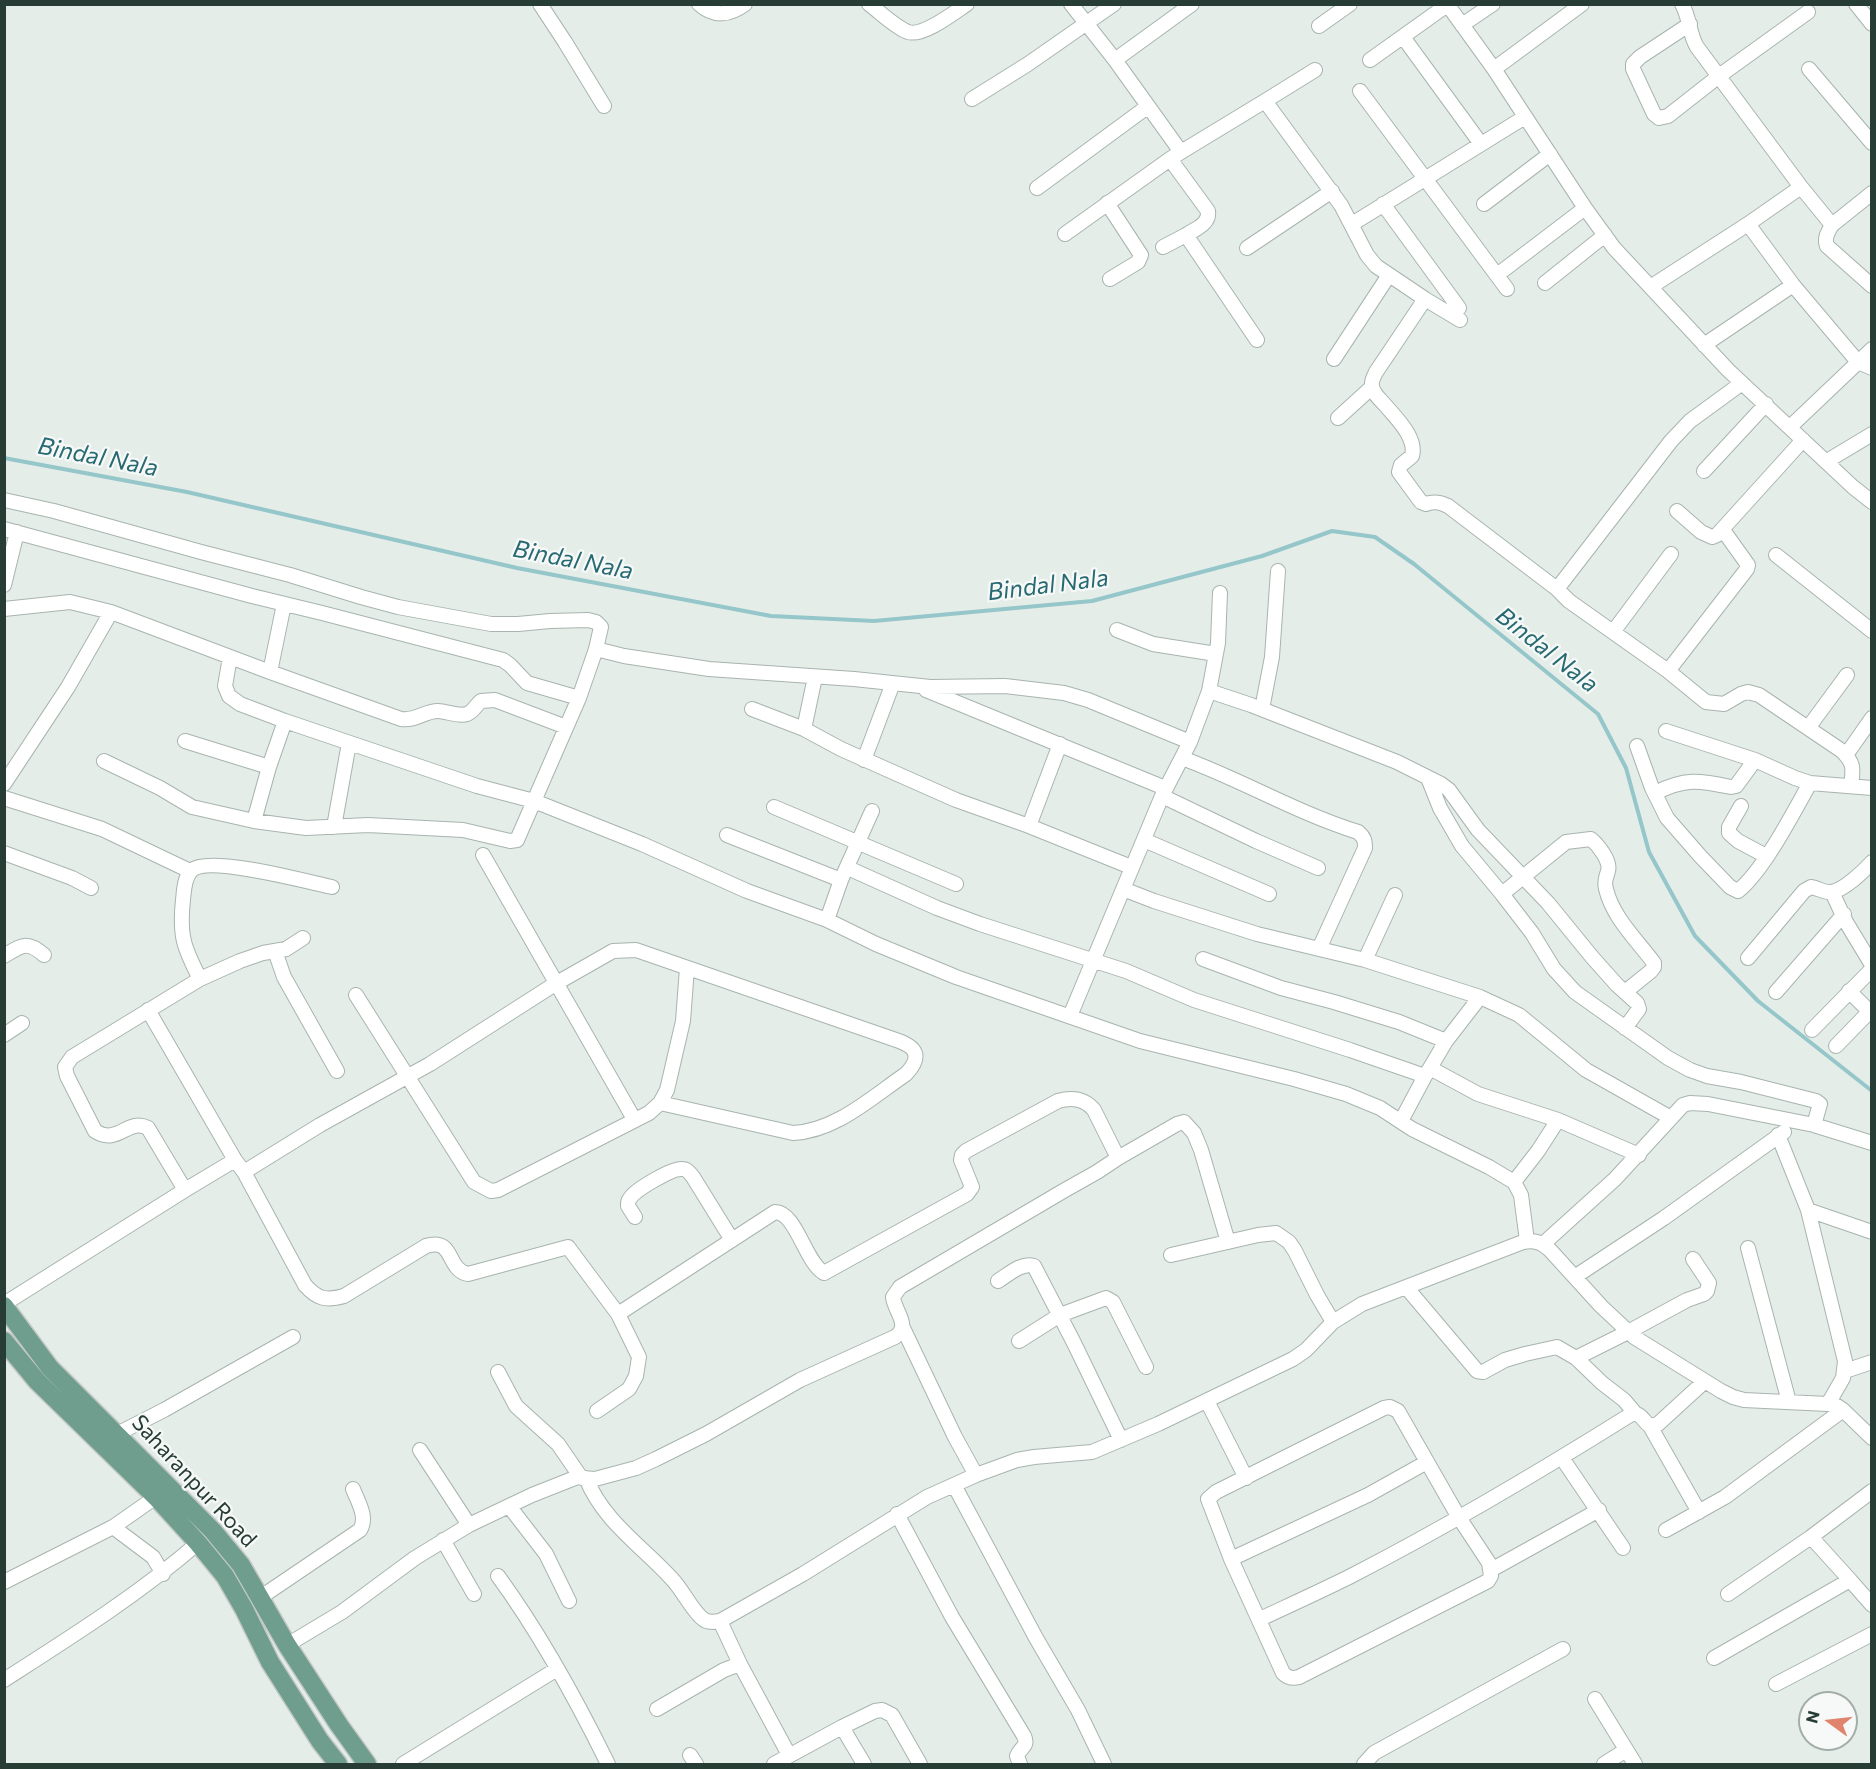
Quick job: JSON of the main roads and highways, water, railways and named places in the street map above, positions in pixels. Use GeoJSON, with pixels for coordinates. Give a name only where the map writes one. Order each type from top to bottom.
{"type":"FeatureCollection","features":[{"type":"Feature","properties":{"kind":"main road","name":"Saharanpur Road"},"geometry":{"type":"LineString","coordinates":[[4,1305],[44,1374],[198,1543],[225,1576],[270,1662],[320,1741],[338,1764]]}},
{"type":"Feature","properties":{"kind":"main road","name":"Saharanpur Road"},"geometry":{"type":"LineString","coordinates":[[4,1341],[117,1434],[213,1531],[241,1565],[261,1596],[287,1645],[339,1725],[368,1764]]}},
{"type":"Feature","properties":{"kind":"waterway","name":"Bindal Nala"},"geometry":{"type":"LineString","coordinates":[[4,458],[187,492],[517,568],[771,616],[874,621],[1092,601],[1262,556],[1332,531],[1375,537],[1414,564],[1598,714],[1626,768],[1649,852],[1695,936],[1758,1001],[1872,1091]]}}]}
